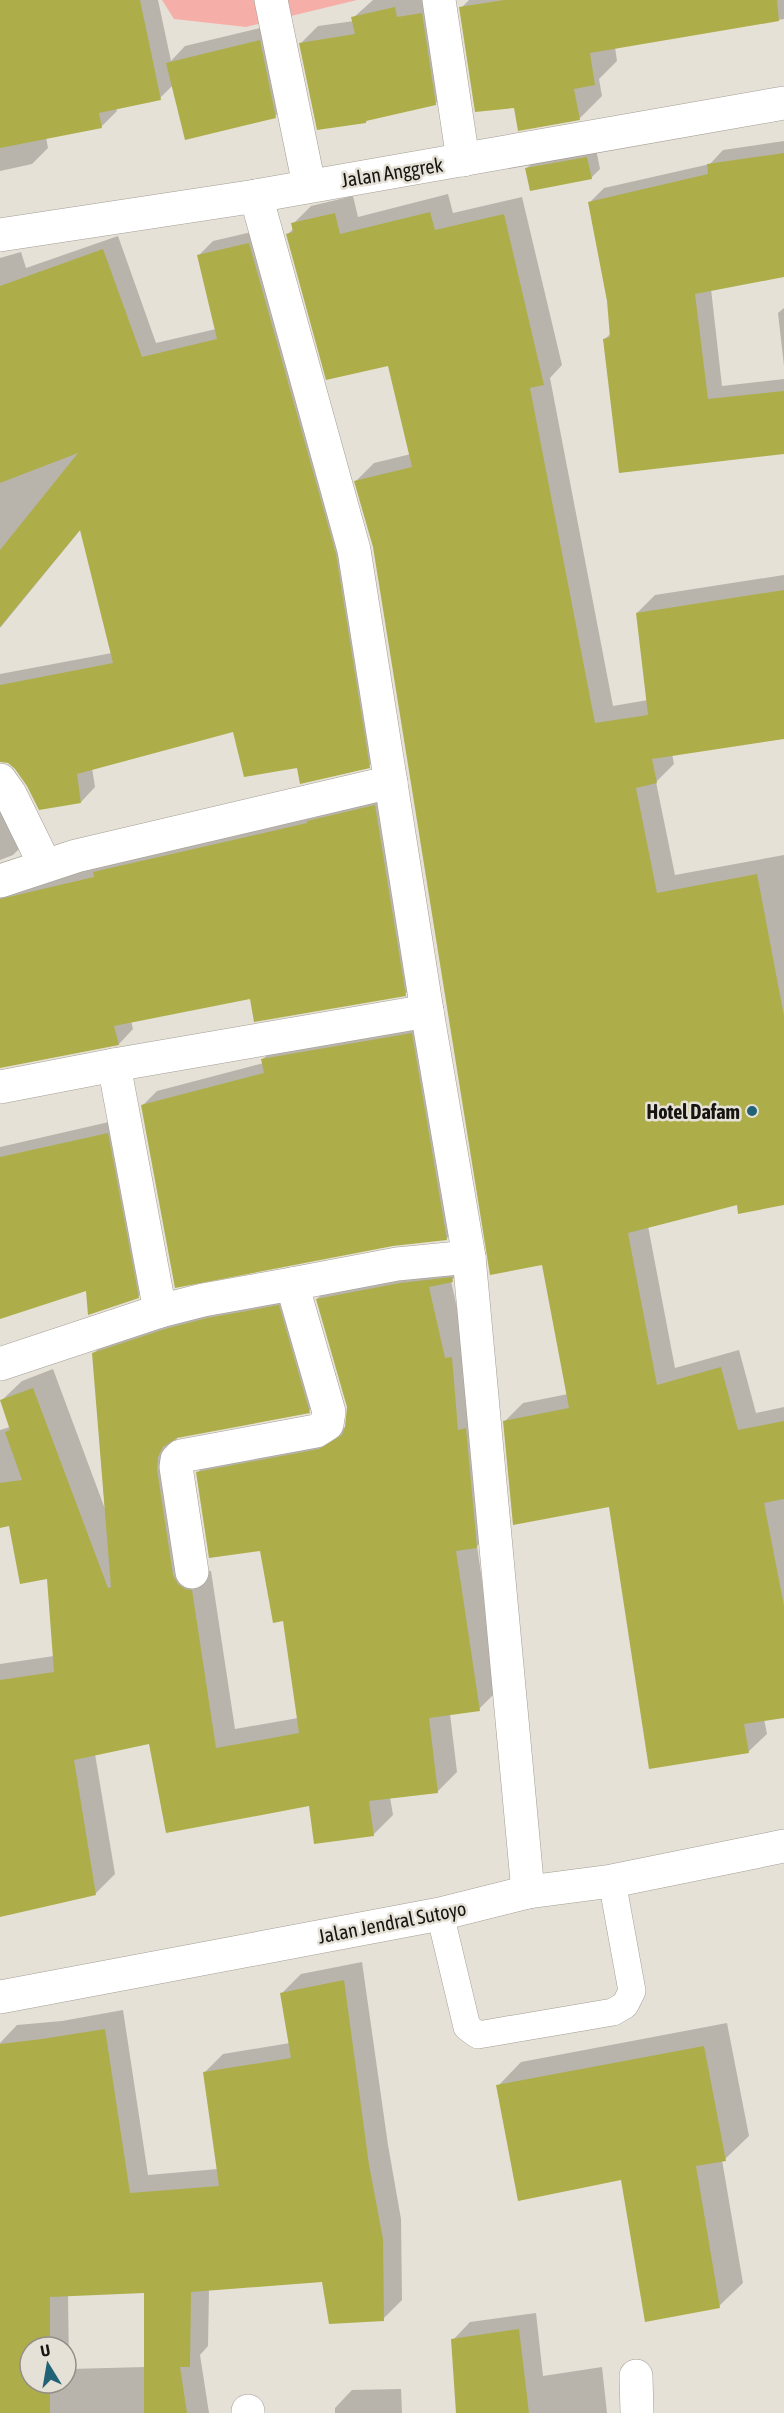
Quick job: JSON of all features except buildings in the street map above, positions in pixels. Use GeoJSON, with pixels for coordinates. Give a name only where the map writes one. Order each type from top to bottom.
{"type":"FeatureCollection","features":[{"type":"Feature","properties":{"kind":"street"},"geometry":{"type":"LineString","coordinates":[[271,0],[309,185]]}},
{"type":"Feature","properties":{"kind":"street"},"geometry":{"type":"LineString","coordinates":[[439,0],[464,160]]}},
{"type":"Feature","properties":{"kind":"street","name":"Jalan Anggrek"},"geometry":{"type":"LineString","coordinates":[[0,235],[256,196],[784,103]]}},
{"type":"Feature","properties":{"kind":"street"},"geometry":{"type":"LineString","coordinates":[[256,196],[354,550],[427,1011],[469,1257],[528,1892]]}},
{"type":"Feature","properties":{"kind":"street"},"geometry":{"type":"LineString","coordinates":[[0,780],[45,865]]}},
{"type":"Feature","properties":{"kind":"street"},"geometry":{"type":"LineString","coordinates":[[0,880],[88,853],[391,782]]}},
{"type":"Feature","properties":{"kind":"street"},"geometry":{"type":"LineString","coordinates":[[0,1087],[427,1011]]}},
{"type":"Feature","properties":{"kind":"street"},"geometry":{"type":"LineString","coordinates":[[114,1065],[160,1311]]}},
{"type":"Feature","properties":{"kind":"street"},"geometry":{"type":"LineString","coordinates":[[0,1364],[160,1311],[203,1300],[397,1264],[469,1257]]}},
{"type":"Feature","properties":{"kind":"street"},"geometry":{"type":"LineString","coordinates":[[192,1572],[176,1467],[177,1460],[181,1456],[316,1431],[327,1424],[329,1412],[292,1284]]}},
{"type":"Feature","properties":{"kind":"street","name":"Jalan Jendral Sutoyo"},"geometry":{"type":"LineString","coordinates":[[0,1997],[440,1914],[528,1892],[612,1881],[784,1846]]}},
{"type":"Feature","properties":{"kind":"street"},"geometry":{"type":"LineString","coordinates":[[636,2376],[637,2413]]}},
{"type":"Feature","properties":{"kind":"lane"},"geometry":{"type":"LineString","coordinates":[[440,1914],[467,2027],[472,2033],[478,2035],[613,2012],[625,2005],[632,1991],[612,1881]]}},
{"type":"Feature","properties":{"kind":"shaded area"},"geometry":{"type":"Polygon","coordinates":[[[162,0],[357,0],[246,27],[174,19],[162,0]]]}},
{"type":"Feature","properties":{"kind":"place","name":"Hotel Dafam"},"geometry":{"type":"Point","coordinates":[752,1111]}}]}
